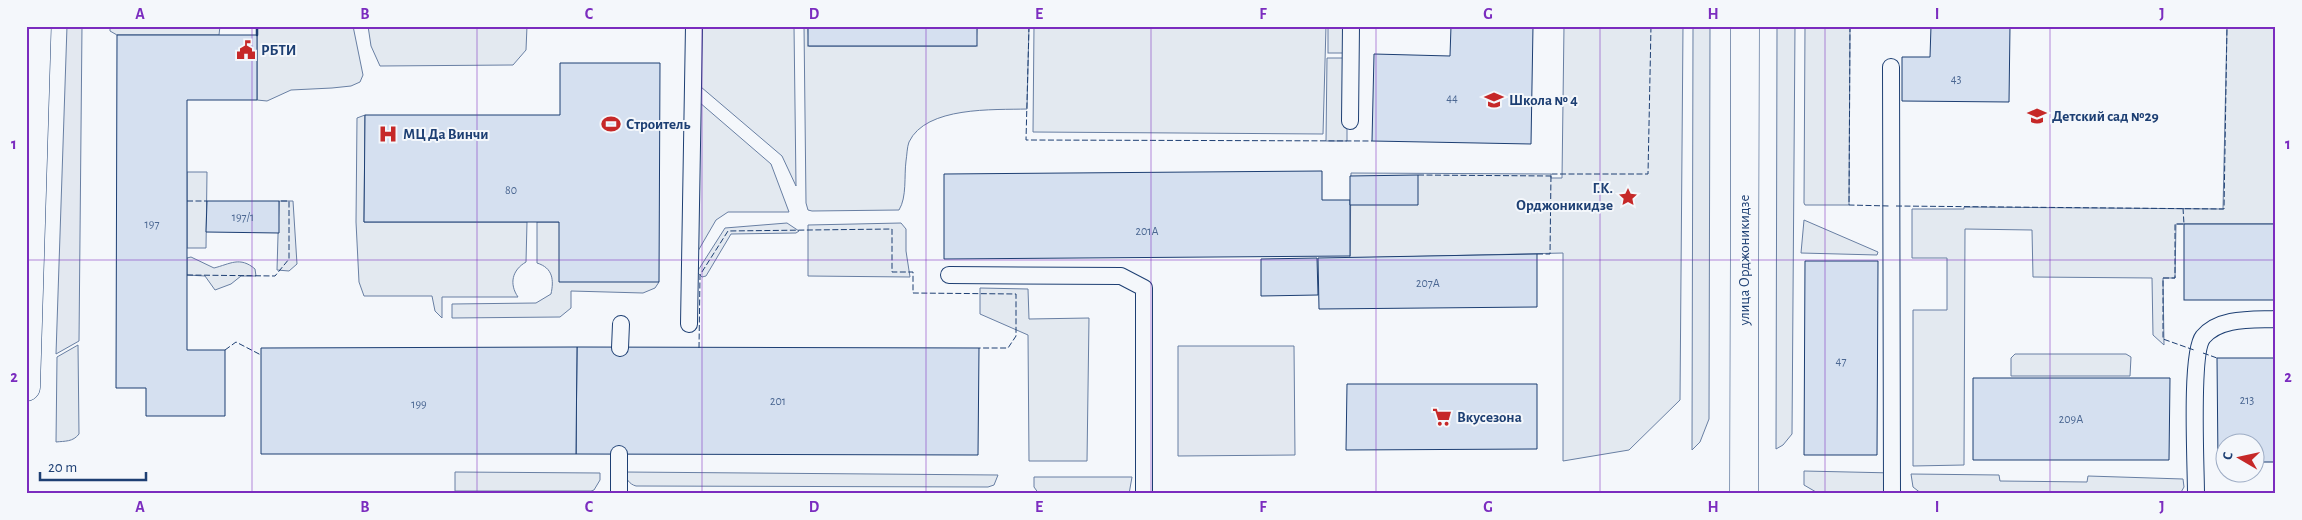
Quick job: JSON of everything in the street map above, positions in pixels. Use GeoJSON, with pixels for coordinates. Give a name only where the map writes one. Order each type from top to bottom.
{"type":"FeatureCollection","features":[{"type":"Feature","properties":{"kind":"main road"},"geometry":{"type":"LineString","coordinates":[[26,387],[37,26]]}},
{"type":"Feature","properties":{"kind":"main road","name":"улица Орджоникидзе"},"geometry":{"type":"LineString","coordinates":[[1744,26],[1744,494]]}},
{"type":"Feature","properties":{"kind":"lane"},"geometry":{"type":"LineString","coordinates":[[689,324],[694,26]]}},
{"type":"Feature","properties":{"kind":"lane"},"geometry":{"type":"LineString","coordinates":[[1350,121],[1351,26]]}},
{"type":"Feature","properties":{"kind":"lane"},"geometry":{"type":"LineString","coordinates":[[1892,67],[1892,494]]}},
{"type":"Feature","properties":{"kind":"lane"},"geometry":{"type":"LineString","coordinates":[[949,275],[1121,276],[1144,288],[1144,494]]}},
{"type":"Feature","properties":{"kind":"lane"},"geometry":{"type":"LineString","coordinates":[[2196,494],[2196,359],[2202,338],[2221,324],[2244,320],[2276,319]]}},
{"type":"Feature","properties":{"kind":"lane"},"geometry":{"type":"LineString","coordinates":[[620,324],[620,348]]}},
{"type":"Feature","properties":{"kind":"lane"},"geometry":{"type":"LineString","coordinates":[[619,454],[619,494]]}},
{"type":"Feature","properties":{"kind":"shaded area"},"geometry":{"type":"Polygon","coordinates":[[[67,26],[82,26],[79,341],[56,354],[67,26]]]}},
{"type":"Feature","properties":{"kind":"shaded area"},"geometry":{"type":"Polygon","coordinates":[[[110,26],[220,26],[219,35],[117,35],[110,31],[110,26]]]}},
{"type":"Feature","properties":{"kind":"shaded area"},"geometry":{"type":"Polygon","coordinates":[[[257,26],[353,26],[363,75],[360,82],[351,86],[291,90],[267,101],[257,100],[257,26]]]}},
{"type":"Feature","properties":{"kind":"shaded area"},"geometry":{"type":"Polygon","coordinates":[[[368,26],[527,26],[526,50],[513,65],[380,66],[371,46],[368,26]]]}},
{"type":"Feature","properties":{"kind":"shaded area"},"geometry":{"type":"Polygon","coordinates":[[[702,26],[794,26],[796,186],[782,156],[701,87],[702,26]]]}},
{"type":"Feature","properties":{"kind":"shaded area"},"geometry":{"type":"Polygon","coordinates":[[[804,26],[808,26],[809,46],[976,46],[977,26],[1029,26],[1027,109],[962,112],[930,122],[918,130],[908,144],[904,193],[899,210],[808,210],[806,203],[804,26]]]}},
{"type":"Feature","properties":{"kind":"shaded area"},"geometry":{"type":"Polygon","coordinates":[[[1034,26],[1326,26],[1323,134],[1033,132],[1034,26]]]}},
{"type":"Feature","properties":{"kind":"shaded area"},"geometry":{"type":"Polygon","coordinates":[[[1328,26],[1347,26],[1347,53],[1328,53],[1328,26]]]}},
{"type":"Feature","properties":{"kind":"shaded area"},"geometry":{"type":"Polygon","coordinates":[[[1564,26],[1683,26],[1680,400],[1629,450],[1563,461],[1563,253],[1350,258],[1351,173],[1551,174],[1551,178],[1562,178],[1564,26]]]}},
{"type":"Feature","properties":{"kind":"shaded area"},"geometry":{"type":"Polygon","coordinates":[[[1693,26],[1710,26],[1709,419],[1700,442],[1692,450],[1693,26]]]}},
{"type":"Feature","properties":{"kind":"shaded area"},"geometry":{"type":"Polygon","coordinates":[[[1777,26],[1795,26],[1792,434],[1783,445],[1776,449],[1777,26]]]}},
{"type":"Feature","properties":{"kind":"shaded area"},"geometry":{"type":"Polygon","coordinates":[[[1805,26],[1850,26],[1849,205],[1805,205],[1804,203],[1805,26]]]}},
{"type":"Feature","properties":{"kind":"shaded area"},"geometry":{"type":"Polygon","coordinates":[[[2227,26],[2276,26],[2276,224],[2176,224],[2175,278],[2163,278],[2164,345],[2153,335],[2152,278],[2033,277],[2032,230],[1965,229],[1964,465],[1913,466],[1913,310],[1947,310],[1947,258],[1912,258],[1912,209],[1964,209],[1964,207],[2223,209],[2227,26]]]}},
{"type":"Feature","properties":{"kind":"shaded area"},"geometry":{"type":"Polygon","coordinates":[[[1327,58],[1347,58],[1347,141],[1326,141],[1327,58]]]}},
{"type":"Feature","properties":{"kind":"shaded area"},"geometry":{"type":"Polygon","coordinates":[[[699,102],[771,164],[789,212],[728,212],[716,220],[698,251],[699,102]]]}},
{"type":"Feature","properties":{"kind":"shaded area"},"geometry":{"type":"Polygon","coordinates":[[[365,115],[364,222],[527,222],[526,262],[521,265],[513,278],[513,287],[518,297],[442,297],[442,318],[435,311],[432,296],[364,296],[359,282],[356,222],[357,118],[365,115]]]}},
{"type":"Feature","properties":{"kind":"shaded area"},"geometry":{"type":"Polygon","coordinates":[[[187,172],[207,172],[206,248],[187,248],[187,172]]]}},
{"type":"Feature","properties":{"kind":"shaded area"},"geometry":{"type":"Polygon","coordinates":[[[279,201],[293,201],[297,264],[289,271],[277,270],[279,201]]]}},
{"type":"Feature","properties":{"kind":"shaded area"},"geometry":{"type":"Polygon","coordinates":[[[1804,220],[1878,252],[1877,255],[1801,253],[1804,220]]]}},
{"type":"Feature","properties":{"kind":"shaded area"},"geometry":{"type":"Polygon","coordinates":[[[537,222],[559,222],[659,282],[655,288],[643,293],[571,291],[571,308],[560,317],[452,318],[452,304],[536,303],[551,294],[551,275],[546,268],[537,263],[537,222]]]}},
{"type":"Feature","properties":{"kind":"shaded area"},"geometry":{"type":"Polygon","coordinates":[[[787,223],[799,231],[796,233],[731,234],[706,276],[702,277],[697,272],[725,228],[787,223]]]}},
{"type":"Feature","properties":{"kind":"shaded area"},"geometry":{"type":"Polygon","coordinates":[[[901,223],[906,229],[906,251],[910,277],[808,276],[808,225],[901,223]]]}},
{"type":"Feature","properties":{"kind":"shaded area"},"geometry":{"type":"Polygon","coordinates":[[[191,257],[214,268],[235,262],[245,263],[255,269],[256,276],[241,276],[231,284],[215,290],[205,276],[187,275],[187,258],[191,257]]]}},
{"type":"Feature","properties":{"kind":"shaded area"},"geometry":{"type":"Polygon","coordinates":[[[980,288],[1028,289],[1029,319],[1089,318],[1087,461],[1029,461],[1028,335],[980,314],[980,288]]]}},
{"type":"Feature","properties":{"kind":"shaded area"},"geometry":{"type":"Polygon","coordinates":[[[78,345],[79,434],[71,440],[56,442],[57,357],[78,345]]]}},
{"type":"Feature","properties":{"kind":"shaded area"},"geometry":{"type":"Polygon","coordinates":[[[1178,346],[1294,346],[1295,455],[1178,456],[1178,346]]]}},
{"type":"Feature","properties":{"kind":"shaded area"},"geometry":{"type":"Polygon","coordinates":[[[2015,354],[2126,354],[2131,357],[2130,376],[2011,376],[2011,358],[2015,354]]]}},
{"type":"Feature","properties":{"kind":"shaded area"},"geometry":{"type":"Polygon","coordinates":[[[1804,471],[1894,473],[1885,493],[1816,492],[1804,485],[1804,471]]]}},
{"type":"Feature","properties":{"kind":"shaded area"},"geometry":{"type":"Polygon","coordinates":[[[455,472],[600,473],[600,480],[594,490],[591,491],[455,491],[455,472]]]}},
{"type":"Feature","properties":{"kind":"shaded area"},"geometry":{"type":"Polygon","coordinates":[[[625,472],[998,475],[994,485],[988,487],[636,486],[628,481],[625,472]]]}},
{"type":"Feature","properties":{"kind":"shaded area"},"geometry":{"type":"Polygon","coordinates":[[[1911,474],[1999,475],[2000,481],[2087,482],[2088,476],[2183,479],[2184,487],[2180,494],[1922,494],[1913,487],[1911,474]]]}},
{"type":"Feature","properties":{"kind":"shaded area"},"geometry":{"type":"Polygon","coordinates":[[[1034,477],[1132,477],[1129,494],[1039,494],[1034,487],[1034,477]]]}},
{"type":"Feature","properties":{"kind":"building"},"geometry":{"type":"Polygon","coordinates":[[[808,26],[977,26],[977,46],[808,46],[808,26]]]}},
{"type":"Feature","properties":{"kind":"building"},"geometry":{"type":"Polygon","coordinates":[[[1451,26],[1533,26],[1531,144],[1372,141],[1374,54],[1450,56],[1451,26]]]}},
{"type":"Feature","properties":{"kind":"building"},"geometry":{"type":"Polygon","coordinates":[[[1931,26],[2010,26],[2009,102],[1902,101],[1902,57],[1930,57],[1931,26]]]}},
{"type":"Feature","properties":{"kind":"building"},"geometry":{"type":"Polygon","coordinates":[[[117,35],[257,35],[257,100],[187,100],[187,350],[225,350],[225,416],[146,416],[146,388],[116,388],[117,35]]]}},
{"type":"Feature","properties":{"kind":"building"},"geometry":{"type":"Polygon","coordinates":[[[560,63],[660,63],[659,282],[559,282],[559,222],[364,222],[365,115],[560,115],[560,63]]]}},
{"type":"Feature","properties":{"kind":"building"},"geometry":{"type":"Polygon","coordinates":[[[1322,171],[1322,200],[1350,200],[1350,256],[944,259],[944,174],[1322,171]]]}},
{"type":"Feature","properties":{"kind":"building"},"geometry":{"type":"Polygon","coordinates":[[[1418,175],[1418,205],[1350,205],[1350,176],[1418,175]]]}},
{"type":"Feature","properties":{"kind":"building"},"geometry":{"type":"Polygon","coordinates":[[[207,201],[279,201],[279,233],[206,232],[207,201]]]}},
{"type":"Feature","properties":{"kind":"building"},"geometry":{"type":"Polygon","coordinates":[[[2184,224],[2276,224],[2276,300],[2184,300],[2184,224]]]}},
{"type":"Feature","properties":{"kind":"building"},"geometry":{"type":"Polygon","coordinates":[[[1537,254],[1537,307],[1319,309],[1318,258],[1537,254]]]}},
{"type":"Feature","properties":{"kind":"building"},"geometry":{"type":"Polygon","coordinates":[[[1317,258],[1318,295],[1261,296],[1261,259],[1317,258]]]}},
{"type":"Feature","properties":{"kind":"building"},"geometry":{"type":"Polygon","coordinates":[[[1805,261],[1878,261],[1877,455],[1804,455],[1805,261]]]}},
{"type":"Feature","properties":{"kind":"building"},"geometry":{"type":"Polygon","coordinates":[[[577,347],[979,348],[978,455],[576,454],[577,347]]]}},
{"type":"Feature","properties":{"kind":"building"},"geometry":{"type":"Polygon","coordinates":[[[577,347],[576,454],[261,454],[261,348],[577,347]]]}},
{"type":"Feature","properties":{"kind":"building"},"geometry":{"type":"Polygon","coordinates":[[[2217,358],[2276,358],[2276,462],[2264,462],[2264,432],[2218,432],[2217,358]]]}},
{"type":"Feature","properties":{"kind":"building"},"geometry":{"type":"Polygon","coordinates":[[[1973,378],[2170,378],[2169,460],[1973,460],[1973,378]]]}},
{"type":"Feature","properties":{"kind":"building","name":"Вкусезона"},"geometry":{"type":"Polygon","coordinates":[[[1347,384],[1537,384],[1537,449],[1346,450],[1347,384]]]}},
{"type":"Feature","properties":{"kind":"fence"},"geometry":{"type":"LineString","coordinates":[[1029,26],[1026,140],[1372,141]]}},
{"type":"Feature","properties":{"kind":"fence"},"geometry":{"type":"LineString","coordinates":[[1537,254],[1550,254],[1551,174],[1648,174],[1651,26]]}},
{"type":"Feature","properties":{"kind":"fence"},"geometry":{"type":"LineString","coordinates":[[1850,26],[1849,205],[1889,206]]}},
{"type":"Feature","properties":{"kind":"fence"},"geometry":{"type":"LineString","coordinates":[[1896,206],[2224,209],[2227,26]]}},
{"type":"Feature","properties":{"kind":"fence"},"geometry":{"type":"LineString","coordinates":[[1418,175],[1551,176]]}},
{"type":"Feature","properties":{"kind":"fence"},"geometry":{"type":"LineString","coordinates":[[187,201],[207,201]]}},
{"type":"Feature","properties":{"kind":"fence"},"geometry":{"type":"LineString","coordinates":[[187,275],[275,276],[289,259],[289,201],[279,201]]}},
{"type":"Feature","properties":{"kind":"fence"},"geometry":{"type":"LineString","coordinates":[[2183,208],[2184,224],[2175,224],[2175,278],[2163,278],[2163,339],[2194,350]]}},
{"type":"Feature","properties":{"kind":"fence"},"geometry":{"type":"LineString","coordinates":[[699,348],[700,275],[728,231],[892,229],[892,272],[913,272],[913,293],[1016,294],[1016,336],[1008,348],[979,348]]}},
{"type":"Feature","properties":{"kind":"fence"},"geometry":{"type":"LineString","coordinates":[[225,350],[236,342],[261,355]]}},
{"type":"Feature","properties":{"kind":"fence"},"geometry":{"type":"LineString","coordinates":[[2203,353],[2217,358]]}},
{"type":"Feature","properties":{"kind":"wall"},"geometry":{"type":"LineString","coordinates":[[257,26],[257,35]]}},
{"type":"Feature","properties":{"kind":"place","name":"РБТИ"},"geometry":{"type":"Point","coordinates":[246,50]}},
{"type":"Feature","properties":{"kind":"place","name":"Школа № 4"},"geometry":{"type":"Point","coordinates":[1494,100]}},
{"type":"Feature","properties":{"kind":"place","name":"Детский сад №29"},"geometry":{"type":"Point","coordinates":[2037,116]}},
{"type":"Feature","properties":{"kind":"place","name":"Строитель"},"geometry":{"type":"Point","coordinates":[611,124]}},
{"type":"Feature","properties":{"kind":"place","name":"МЦ Да Винчи"},"geometry":{"type":"Point","coordinates":[388,134]}},
{"type":"Feature","properties":{"kind":"place","name":"Г.К. Орджоникидзе"},"geometry":{"type":"Point","coordinates":[1628,197]}},
{"type":"Feature","properties":{"kind":"place","name":"Вкусезона"},"geometry":{"type":"Point","coordinates":[1442,417]}}]}
